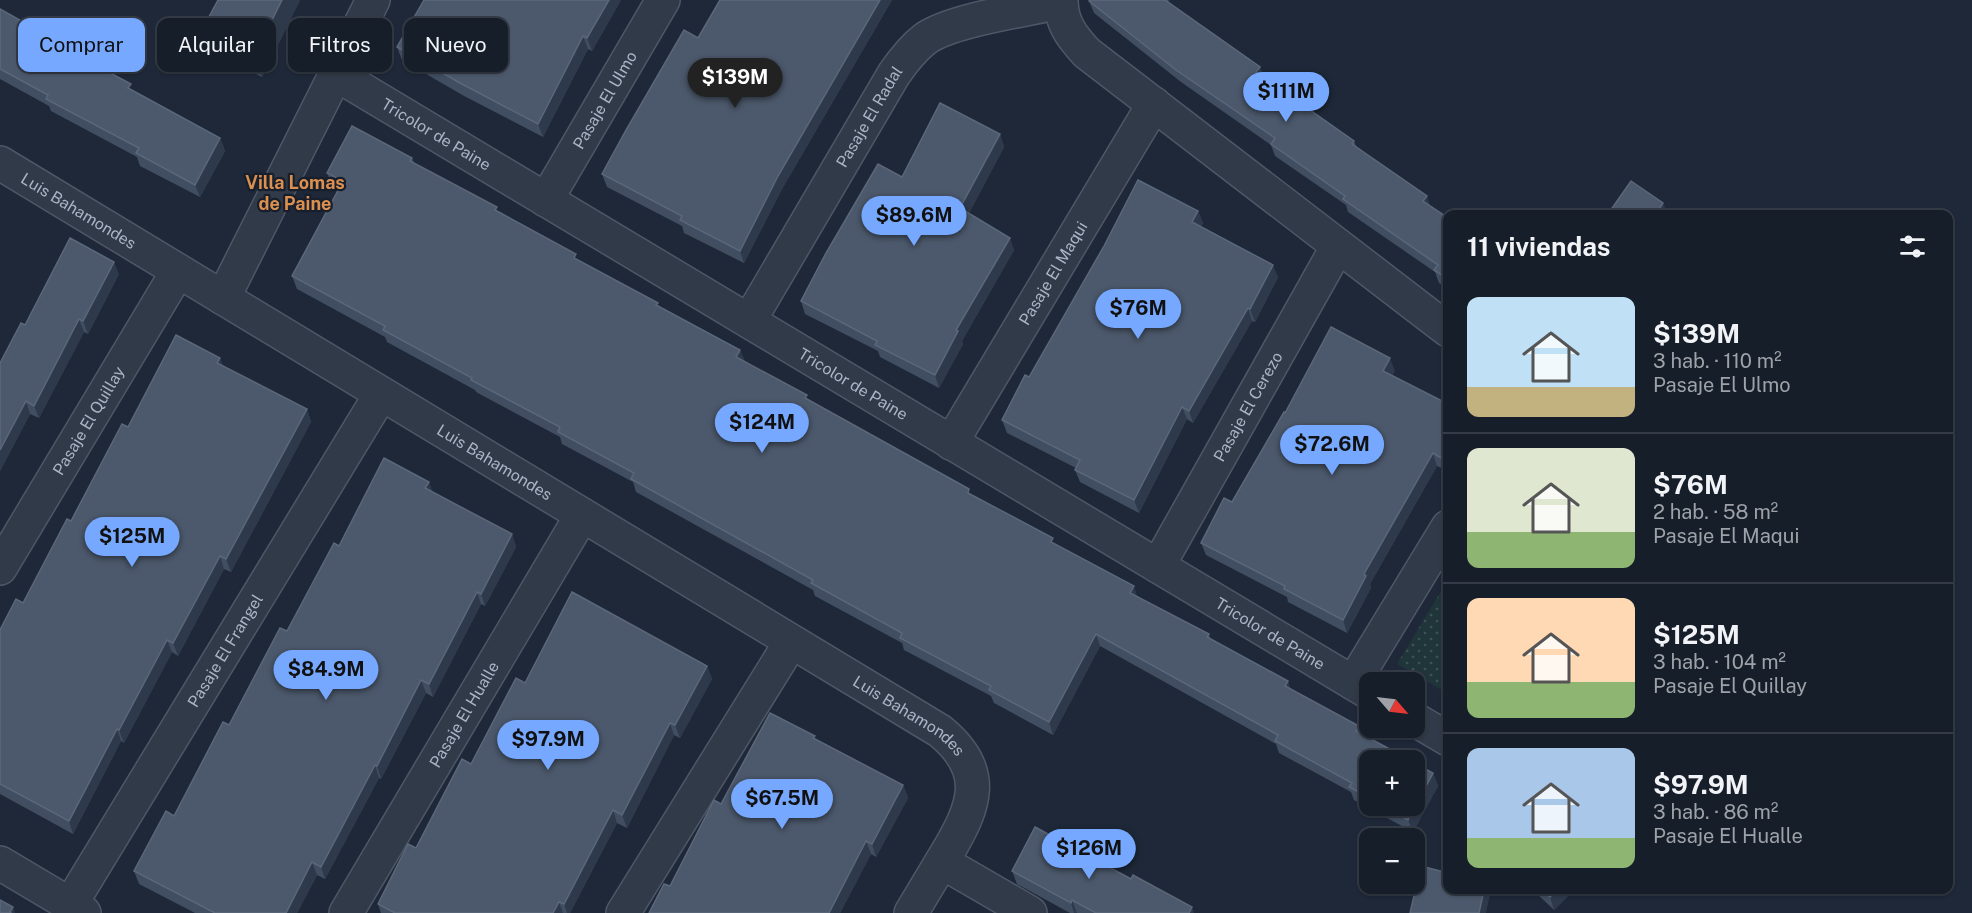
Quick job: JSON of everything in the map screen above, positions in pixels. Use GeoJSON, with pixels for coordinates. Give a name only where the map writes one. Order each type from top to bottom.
{"type":"FeatureCollection","features":[{"type":"Feature","properties":{"kind":"street"},"geometry":{"type":"LineString","coordinates":[[224,298],[374,0]]}},
{"type":"Feature","properties":{"kind":"street","name":"Pasaje El Ulmo"},"geometry":{"type":"LineString","coordinates":[[546,200],[663,0]]}},
{"type":"Feature","properties":{"kind":"street"},"geometry":{"type":"LineString","coordinates":[[1060,1],[1062,17],[1069,32],[1087,53],[1443,326]]}},
{"type":"Feature","properties":{"kind":"street","name":"Pasaje El Radal"},"geometry":{"type":"LineString","coordinates":[[749,321],[908,54],[925,38],[947,28],[1060,1]]}},
{"type":"Feature","properties":{"kind":"street","name":"Tricolor de Paine"},"geometry":{"type":"LineString","coordinates":[[336,74],[1359,687]]}},
{"type":"Feature","properties":{"kind":"street","name":"Pasaje El Maqui"},"geometry":{"type":"LineString","coordinates":[[951,442],[1154,104]]}},
{"type":"Feature","properties":{"kind":"street","name":"Luis Bahamondes"},"geometry":{"type":"LineString","coordinates":[[0,163],[940,731],[954,743],[965,759],[971,776],[973,793],[970,810],[963,826],[942,862]]}},
{"type":"Feature","properties":{"kind":"street","name":"Pasaje El Cerezo"},"geometry":{"type":"LineString","coordinates":[[1158,566],[1338,246]]}},
{"type":"Feature","properties":{"kind":"street","name":"Pasaje El Quillay"},"geometry":{"type":"LineString","coordinates":[[0,568],[178,271]]}},
{"type":"Feature","properties":{"kind":"street","name":"Pasaje El Frangel"},"geometry":{"type":"LineString","coordinates":[[77,909],[381,394]]}},
{"type":"Feature","properties":{"kind":"street","name":"Pasaje El Hualle"},"geometry":{"type":"LineString","coordinates":[[346,913],[582,515]]}},
{"type":"Feature","properties":{"kind":"street"},"geometry":{"type":"LineString","coordinates":[[1370,672],[1443,536]]}},
{"type":"Feature","properties":{"kind":"street"},"geometry":{"type":"LineString","coordinates":[[623,913],[791,642]]}},
{"type":"Feature","properties":{"kind":"street"},"geometry":{"type":"LineString","coordinates":[[1425,725],[1443,736]]}},
{"type":"Feature","properties":{"kind":"street"},"geometry":{"type":"LineString","coordinates":[[911,913],[942,862],[1030,913]]}},
{"type":"Feature","properties":{"kind":"street"},"geometry":{"type":"LineString","coordinates":[[0,863],[77,909]]}},
{"type":"Feature","properties":{"kind":"green space"},"geometry":{"type":"Polygon","coordinates":[[[1443,588],[1443,691],[1425,680],[1425,672],[1411,672],[1397,664],[1443,588]]]}},
{"type":"Feature","properties":{"kind":"building"},"geometry":{"type":"Polygon","coordinates":[[[218,0],[282,0],[273,18],[208,18],[218,0]]]}},
{"type":"Feature","properties":{"kind":"building"},"geometry":{"type":"Polygon","coordinates":[[[424,0],[609,0],[587,38],[583,36],[538,124],[441,72],[508,72],[508,18],[414,18],[424,0]]]}},
{"type":"Feature","properties":{"kind":"building"},"geometry":{"type":"Polygon","coordinates":[[[720,0],[880,0],[778,176],[740,251],[680,220],[682,216],[602,174],[684,30],[698,38],[720,0]]]}},
{"type":"Feature","properties":{"kind":"building"},"geometry":{"type":"Polygon","coordinates":[[[1165,0],[1260,67],[1256,72],[1354,141],[1352,144],[1427,196],[1423,201],[1443,215],[1443,276],[1434,270],[1438,265],[1343,199],[1345,196],[1271,144],[1275,138],[1176,70],[1089,1],[1165,0]]]}},
{"type":"Feature","properties":{"kind":"building"},"geometry":{"type":"Polygon","coordinates":[[[0,9],[18,19],[18,72],[109,72],[131,84],[128,88],[220,138],[195,185],[136,153],[139,148],[46,99],[48,95],[0,69],[0,9]]]}},
{"type":"Feature","properties":{"kind":"building"},"geometry":{"type":"Polygon","coordinates":[[[404,35],[404,51],[397,47],[404,35]]]}},
{"type":"Feature","properties":{"kind":"building"},"geometry":{"type":"Polygon","coordinates":[[[940,103],[1000,134],[960,208],[1010,238],[956,330],[958,331],[935,375],[875,345],[877,341],[801,301],[878,164],[902,177],[940,103]]]}},
{"type":"Feature","properties":{"kind":"building"},"geometry":{"type":"Polygon","coordinates":[[[352,126],[412,158],[410,161],[497,207],[495,210],[576,254],[574,258],[740,350],[736,357],[807,395],[805,398],[969,489],[968,493],[1053,538],[1051,542],[1134,586],[1130,593],[1209,634],[1207,637],[1288,681],[1285,686],[1359,726],[1356,731],[1359,733],[1359,738],[1369,738],[1391,750],[1359,750],[1359,792],[1349,787],[1352,783],[1275,741],[1278,735],[1096,634],[1049,722],[989,690],[991,686],[900,638],[902,633],[811,583],[813,580],[631,479],[634,473],[558,432],[560,427],[471,380],[472,378],[383,330],[385,326],[292,276],[343,181],[327,173],[352,126]]]}},
{"type":"Feature","properties":{"kind":"building"},"geometry":{"type":"Polygon","coordinates":[[[1138,180],[1198,211],[1192,222],[1273,265],[1250,309],[1248,308],[1189,411],[1182,407],[1134,500],[1075,470],[1080,460],[1002,420],[1025,375],[1029,377],[1104,246],[1138,180]]]}},
{"type":"Feature","properties":{"kind":"building"},"geometry":{"type":"Polygon","coordinates":[[[1631,181],[1663,203],[1659,210],[1611,210],[1631,181]]]}},
{"type":"Feature","properties":{"kind":"building"},"geometry":{"type":"Polygon","coordinates":[[[70,238],[114,262],[83,321],[79,319],[34,406],[26,401],[0,450],[0,363],[21,323],[25,325],[70,238]]]}},
{"type":"Feature","properties":{"kind":"building"},"geometry":{"type":"Polygon","coordinates":[[[1331,327],[1390,358],[1383,371],[1443,401],[1443,455],[1441,458],[1433,453],[1364,574],[1366,576],[1343,620],[1284,589],[1285,586],[1201,543],[1224,498],[1232,502],[1285,413],[1331,327]]]}},
{"type":"Feature","properties":{"kind":"building"},"geometry":{"type":"Polygon","coordinates":[[[176,335],[220,358],[217,363],[307,409],[226,559],[220,556],[173,643],[167,640],[69,821],[0,784],[0,630],[16,599],[23,603],[67,519],[71,521],[122,424],[128,427],[176,335]]]}},
{"type":"Feature","properties":{"kind":"building"},"geometry":{"type":"Polygon","coordinates":[[[384,458],[429,482],[425,488],[512,534],[481,594],[477,592],[429,684],[421,680],[321,867],[312,862],[286,913],[215,913],[134,871],[166,811],[174,816],[223,722],[229,725],[280,628],[287,631],[334,543],[339,546],[384,458]]]}},
{"type":"Feature","properties":{"kind":"building"},"geometry":{"type":"Polygon","coordinates":[[[572,592],[707,666],[675,725],[670,723],[622,815],[613,810],[564,904],[559,902],[553,913],[395,913],[378,904],[408,844],[416,848],[462,759],[471,764],[516,678],[525,683],[572,592]]]}},
{"type":"Feature","properties":{"kind":"building"},"geometry":{"type":"Polygon","coordinates":[[[770,713],[903,785],[872,844],[866,841],[829,913],[649,913],[664,884],[670,886],[714,800],[721,804],[770,713]]]}},
{"type":"Feature","properties":{"kind":"building"},"geometry":{"type":"Polygon","coordinates":[[[1425,769],[1433,773],[1425,788],[1425,769]]]}},
{"type":"Feature","properties":{"kind":"building"},"geometry":{"type":"Polygon","coordinates":[[[1035,827],[1131,879],[1133,875],[1192,907],[1189,913],[1096,913],[1072,900],[1071,903],[1012,871],[1035,827]]]}},
{"type":"Feature","properties":{"kind":"building"},"geometry":{"type":"Polygon","coordinates":[[[1425,867],[1443,872],[1443,894],[1483,894],[1479,913],[1410,913],[1414,894],[1425,894],[1425,867]]]}},
{"type":"Feature","properties":{"kind":"building"},"geometry":{"type":"Polygon","coordinates":[[[0,900],[13,907],[11,913],[0,913],[0,900]]]}},
{"type":"Feature","properties":{"kind":"district","name":"Villa Lomas de Paine"},"geometry":{"type":"Point","coordinates":[295,193]}}]}
